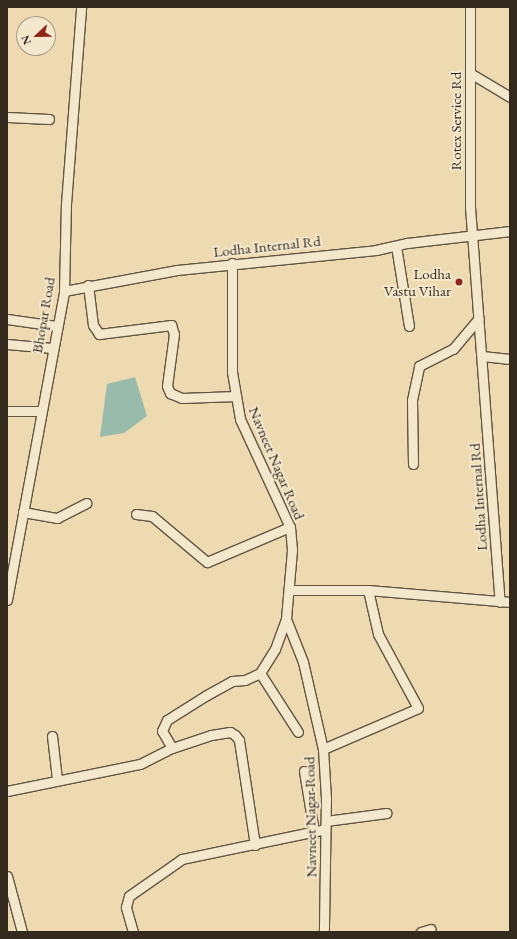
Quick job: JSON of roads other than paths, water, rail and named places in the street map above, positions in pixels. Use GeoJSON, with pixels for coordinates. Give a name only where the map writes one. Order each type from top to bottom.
{"type":"FeatureCollection","features":[{"type":"Feature","properties":{"kind":"street","name":"Bhopar Road"},"geometry":{"type":"LineString","coordinates":[[7,600],[12,556],[23,512],[39,411],[58,326],[64,291],[66,204],[81,7]]}},
{"type":"Feature","properties":{"kind":"street","name":"Rotex Service Rd"},"geometry":{"type":"LineString","coordinates":[[470,7],[473,235]]}},
{"type":"Feature","properties":{"kind":"street"},"geometry":{"type":"LineString","coordinates":[[470,73],[510,97]]}},
{"type":"Feature","properties":{"kind":"street"},"geometry":{"type":"LineString","coordinates":[[7,117],[49,119]]}},
{"type":"Feature","properties":{"kind":"street","name":"Lodha Internal Rd"},"geometry":{"type":"LineString","coordinates":[[64,291],[88,285],[232,263],[396,246],[510,231]]}},
{"type":"Feature","properties":{"kind":"street","name":"Lodha Internal Rd"},"geometry":{"type":"LineString","coordinates":[[473,235],[500,602]]}},
{"type":"Feature","properties":{"kind":"street"},"geometry":{"type":"LineString","coordinates":[[396,246],[408,326]]}},
{"type":"Feature","properties":{"kind":"street","name":"Navneet Nagar Road"},"geometry":{"type":"LineString","coordinates":[[232,263],[232,372],[240,419],[290,527],[291,590],[286,619],[303,662],[323,749],[326,825],[324,932]]}},
{"type":"Feature","properties":{"kind":"street"},"geometry":{"type":"LineString","coordinates":[[88,285],[93,325],[99,334],[171,325],[174,334],[167,386],[170,394],[182,398],[236,396]]}},
{"type":"Feature","properties":{"kind":"street"},"geometry":{"type":"LineString","coordinates":[[413,464],[412,400],[419,366],[453,349],[479,318]]}},
{"type":"Feature","properties":{"kind":"street"},"geometry":{"type":"LineString","coordinates":[[7,320],[58,326]]}},
{"type":"Feature","properties":{"kind":"street"},"geometry":{"type":"LineString","coordinates":[[7,344],[52,348]]}},
{"type":"Feature","properties":{"kind":"street"},"geometry":{"type":"LineString","coordinates":[[482,356],[510,359]]}},
{"type":"Feature","properties":{"kind":"street"},"geometry":{"type":"LineString","coordinates":[[7,410],[39,411]]}},
{"type":"Feature","properties":{"kind":"street"},"geometry":{"type":"LineString","coordinates":[[23,512],[57,518],[86,503]]}},
{"type":"Feature","properties":{"kind":"street"},"geometry":{"type":"LineString","coordinates":[[136,514],[152,516],[207,562],[290,527]]}},
{"type":"Feature","properties":{"kind":"street"},"geometry":{"type":"LineString","coordinates":[[291,590],[368,590],[510,602]]}},
{"type":"Feature","properties":{"kind":"street"},"geometry":{"type":"LineString","coordinates":[[323,749],[418,708],[378,634],[368,590]]}},
{"type":"Feature","properties":{"kind":"street"},"geometry":{"type":"LineString","coordinates":[[172,748],[162,731],[167,720],[232,681],[245,680],[260,673],[275,649],[286,619]]}},
{"type":"Feature","properties":{"kind":"street"},"geometry":{"type":"LineString","coordinates":[[260,673],[298,732]]}},
{"type":"Feature","properties":{"kind":"street"},"geometry":{"type":"LineString","coordinates":[[7,791],[57,779],[140,764],[172,748],[211,735],[230,732],[236,735],[239,740],[255,845]]}},
{"type":"Feature","properties":{"kind":"street"},"geometry":{"type":"LineString","coordinates":[[52,736],[57,779]]}},
{"type":"Feature","properties":{"kind":"street"},"geometry":{"type":"LineString","coordinates":[[304,771],[314,832]]}},
{"type":"Feature","properties":{"kind":"street"},"geometry":{"type":"LineString","coordinates":[[133,932],[126,901],[156,874],[182,859],[202,853],[255,845],[314,832],[326,825],[386,813]]}},
{"type":"Feature","properties":{"kind":"street"},"geometry":{"type":"LineString","coordinates":[[7,876],[22,932]]}},
{"type":"Feature","properties":{"kind":"street"},"geometry":{"type":"LineString","coordinates":[[421,932],[431,929]]}},
{"type":"Feature","properties":{"kind":"place","name":"Lodha Vastu Vihar"},"geometry":{"type":"Point","coordinates":[459,282]}}]}
